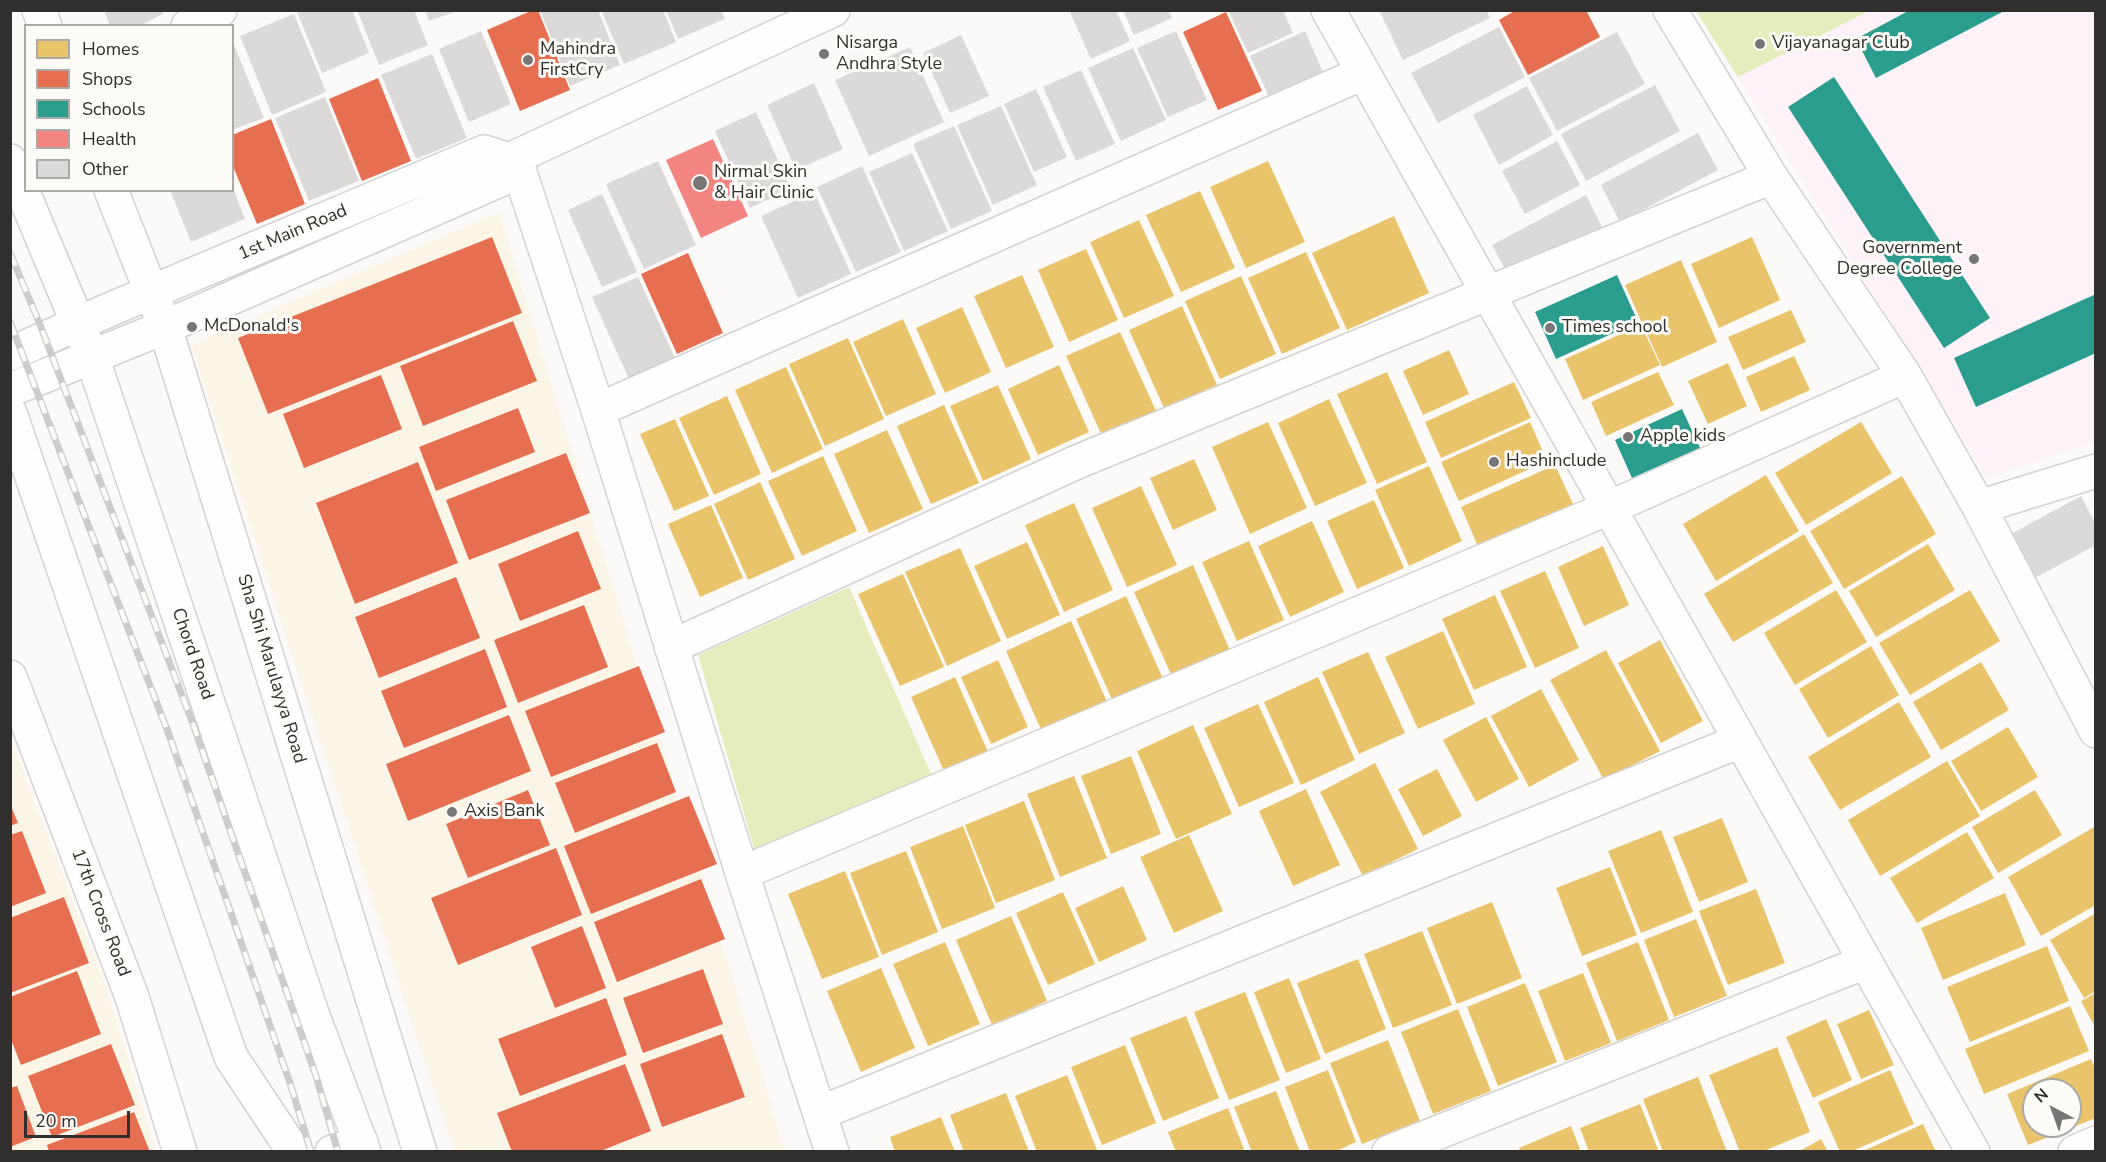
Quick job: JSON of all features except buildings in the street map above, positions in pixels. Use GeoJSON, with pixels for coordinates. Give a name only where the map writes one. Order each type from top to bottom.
{"type":"FeatureCollection","features":[{"type":"Feature","properties":{"kind":"street"},"geometry":{"type":"LineString","coordinates":[[192,24],[220,10]]}},
{"type":"Feature","properties":{"kind":"street","name":"1st Main Road"},"geometry":{"type":"LineString","coordinates":[[10,390],[165,327],[500,180],[512,158],[832,10]]}},
{"type":"Feature","properties":{"kind":"street"},"geometry":{"type":"LineString","coordinates":[[1328,10],[1973,1152]]}},
{"type":"Feature","properties":{"kind":"street"},"geometry":{"type":"LineString","coordinates":[[1670,10],[1771,177],[1905,376],[1979,507],[2096,731]]}},
{"type":"Feature","properties":{"kind":"street"},"geometry":{"type":"LineString","coordinates":[[598,410],[1363,73]]}},
{"type":"Feature","properties":{"kind":"street","name":"1st Main Road"},"geometry":{"type":"LineString","coordinates":[[10,354],[484,152],[512,158]]}},
{"type":"Feature","properties":{"kind":"street"},"geometry":{"type":"LineString","coordinates":[[512,158],[598,410],[742,873],[832,1152]]}},
{"type":"Feature","properties":{"kind":"street","name":"Chord Road"},"geometry":{"type":"LineString","coordinates":[[10,161],[92,357],[313,1016],[352,1148]]}},
{"type":"Feature","properties":{"kind":"street"},"geometry":{"type":"LineString","coordinates":[[672,647],[1077,462],[1771,177]]}},
{"type":"Feature","properties":{"kind":"street","name":"Sha Shi Marulayya Road"},"geometry":{"type":"LineString","coordinates":[[112,192],[165,327],[420,1152]]}},
{"type":"Feature","properties":{"kind":"street"},"geometry":{"type":"LineString","coordinates":[[742,873],[1609,508],[1905,376]]}},
{"type":"Feature","properties":{"kind":"street"},"geometry":{"type":"LineString","coordinates":[[10,413],[231,1057],[294,1152]]}},
{"type":"Feature","properties":{"kind":"street"},"geometry":{"type":"LineString","coordinates":[[1979,507],[2096,471]]}},
{"type":"Feature","properties":{"kind":"street","name":"17th Cross Road"},"geometry":{"type":"LineString","coordinates":[[10,677],[132,997],[180,1152]]}},
{"type":"Feature","properties":{"kind":"street"},"geometry":{"type":"LineString","coordinates":[[820,1113],[1740,741]]}},
{"type":"Feature","properties":{"kind":"street"},"geometry":{"type":"LineString","coordinates":[[1389,1152],[1865,962]]}},
{"type":"Feature","properties":{"kind":"street"},"geometry":{"type":"LineString","coordinates":[[2075,1152],[2096,1143]]}},
{"type":"Feature","properties":{"kind":"shaded area","name":"Government Degree College"},"geometry":{"type":"Polygon","coordinates":[[[1869,11],[2095,11],[2095,442],[1987,477],[1738,77],[1869,11]]]}},
{"type":"Feature","properties":{"kind":"shaded area"},"geometry":{"type":"Polygon","coordinates":[[[499,212],[785,1151],[454,1151],[191,345],[499,212]]]}},
{"type":"Feature","properties":{"kind":"shaded area"},"geometry":{"type":"Polygon","coordinates":[[[10,737],[107,990],[156,1151],[11,1151],[10,737]]]}},
{"type":"Feature","properties":{"kind":"green space","name":"Vijayanagar Club"},"geometry":{"type":"Polygon","coordinates":[[[1696,11],[1869,11],[1738,77],[1696,11]]]}},
{"type":"Feature","properties":{"kind":"green space"},"geometry":{"type":"Polygon","coordinates":[[[849,587],[935,783],[757,858],[698,655],[849,587]]]}},
{"type":"Feature","properties":{"kind":"railway"},"geometry":{"type":"LineString","coordinates":[[10,253],[39,322],[193,724],[316,1076],[338,1152]]}},
{"type":"Feature","properties":{"kind":"railway"},"geometry":{"type":"LineString","coordinates":[[10,322],[168,732],[291,1086],[311,1152]]}},
{"type":"Feature","properties":{"kind":"place","name":"Vijayanagar Club"},"geometry":{"type":"Point","coordinates":[1760,44]}},
{"type":"Feature","properties":{"kind":"place","name":"Nisarga Andhra Style"},"geometry":{"type":"Point","coordinates":[824,54]}},
{"type":"Feature","properties":{"kind":"place","name":"Mahindra FirstCry"},"geometry":{"type":"Point","coordinates":[528,60]}},
{"type":"Feature","properties":{"kind":"place","name":"Nirmal Skin & Hair Clinic"},"geometry":{"type":"Point","coordinates":[700,183]}},
{"type":"Feature","properties":{"kind":"place","name":"Government Degree College"},"geometry":{"type":"Point","coordinates":[1974,259]}},
{"type":"Feature","properties":{"kind":"place","name":"McDonald's"},"geometry":{"type":"Point","coordinates":[192,327]}},
{"type":"Feature","properties":{"kind":"place","name":"Times school"},"geometry":{"type":"Point","coordinates":[1550,328]}},
{"type":"Feature","properties":{"kind":"place","name":"Apple kids"},"geometry":{"type":"Point","coordinates":[1628,437]}},
{"type":"Feature","properties":{"kind":"place","name":"Hashinclude"},"geometry":{"type":"Point","coordinates":[1494,462]}},
{"type":"Feature","properties":{"kind":"place","name":"Axis Bank"},"geometry":{"type":"Point","coordinates":[452,812]}}]}
